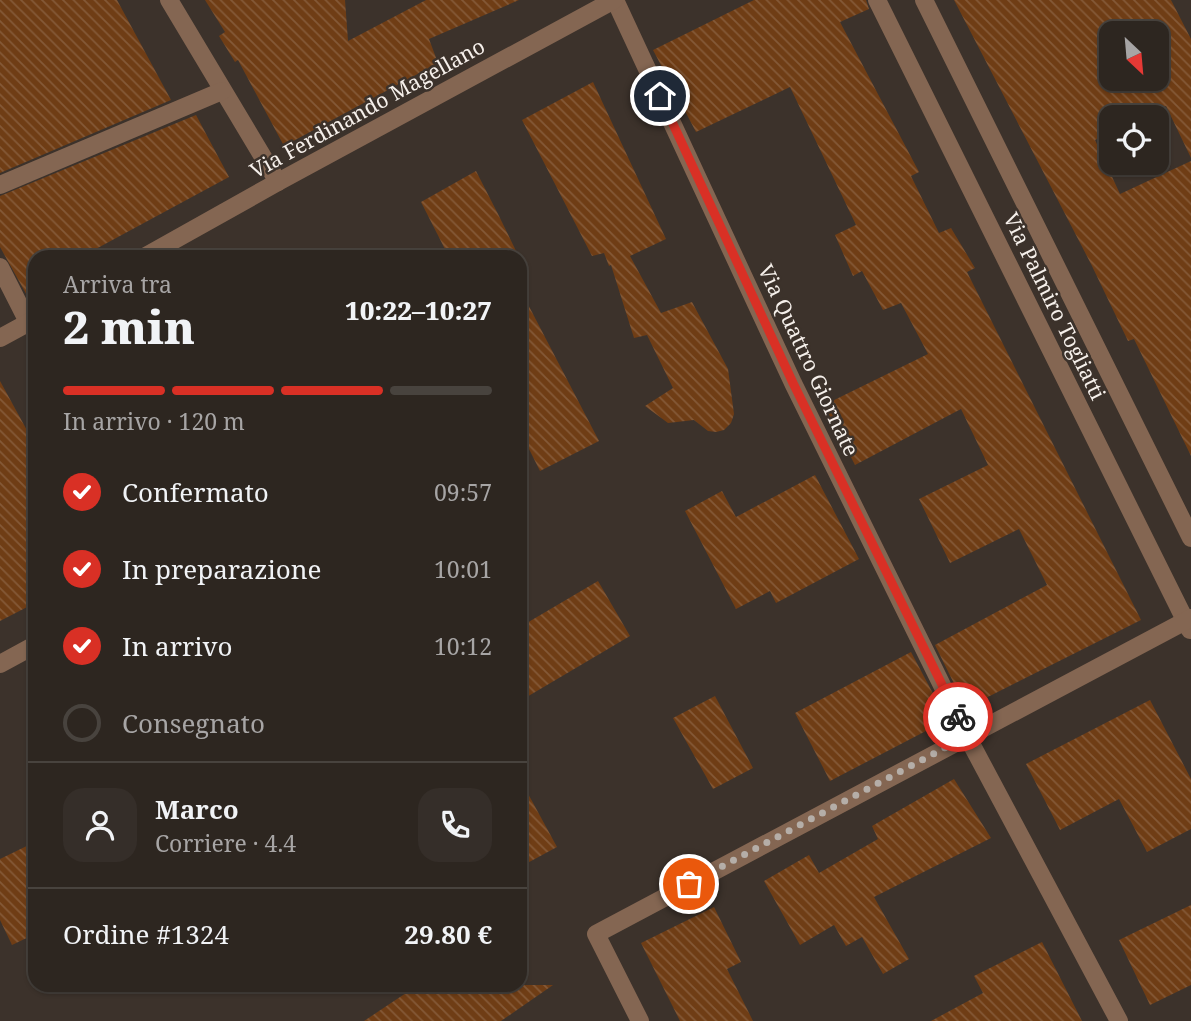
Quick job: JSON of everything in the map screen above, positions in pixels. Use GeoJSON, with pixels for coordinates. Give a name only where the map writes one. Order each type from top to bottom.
{"type":"FeatureCollection","features":[{"type":"Feature","properties":{"kind":"street"},"geometry":{"type":"LineString","coordinates":[[169,0],[278,182]]}},
{"type":"Feature","properties":{"kind":"street","name":"Via Ferdinando Magellano"},"geometry":{"type":"LineString","coordinates":[[157,250],[615,0]]}},
{"type":"Feature","properties":{"kind":"street","name":"Via Quattro Giornate"},"geometry":{"type":"LineString","coordinates":[[615,0],[793,383],[967,736],[1119,1021]]}},
{"type":"Feature","properties":{"kind":"street","name":"Via Palmiro Togliatti"},"geometry":{"type":"LineString","coordinates":[[877,0],[1189,624]]}},
{"type":"Feature","properties":{"kind":"street","name":"Via Palmiro Togliatti"},"geometry":{"type":"LineString","coordinates":[[924,0],[1191,538]]}},
{"type":"Feature","properties":{"kind":"street"},"geometry":{"type":"LineString","coordinates":[[0,185],[222,91]]}},
{"type":"Feature","properties":{"kind":"street"},"geometry":{"type":"LineString","coordinates":[[0,267],[28,313]]}},
{"type":"Feature","properties":{"kind":"street"},"geometry":{"type":"LineString","coordinates":[[0,338],[28,322]]}},
{"type":"Feature","properties":{"kind":"street"},"geometry":{"type":"LineString","coordinates":[[640,1021],[596,934],[967,736],[1189,624]]}},
{"type":"Feature","properties":{"kind":"street"},"geometry":{"type":"LineString","coordinates":[[0,664],[28,649]]}},
{"type":"Feature","properties":{"kind":"building"},"geometry":{"type":"Polygon","coordinates":[[[0,0],[117,0],[171,100],[0,173],[0,0]]]}},
{"type":"Feature","properties":{"kind":"building"},"geometry":{"type":"Polygon","coordinates":[[[205,0],[345,0],[348,41],[426,0],[519,0],[429,39],[438,63],[284,146],[238,60],[235,62],[219,36],[225,32],[205,0]]]}},
{"type":"Feature","properties":{"kind":"building"},"geometry":{"type":"Polygon","coordinates":[[[754,0],[866,0],[869,9],[840,22],[919,172],[911,176],[939,233],[951,228],[975,268],[967,272],[1141,620],[966,708],[935,645],[1047,585],[1019,529],[950,563],[919,499],[988,465],[961,409],[855,465],[824,405],[928,354],[901,303],[883,310],[862,271],[853,276],[835,235],[856,225],[790,87],[696,132],[653,50],[754,0]]]}},
{"type":"Feature","properties":{"kind":"building"},"geometry":{"type":"Polygon","coordinates":[[[954,0],[1171,0],[1191,39],[1191,158],[1169,112],[1169,105],[1099,105],[1099,138],[1095,140],[1099,149],[1099,175],[1111,175],[1120,194],[1161,175],[1169,175],[1169,171],[1191,161],[1191,456],[1134,339],[1128,341],[954,0]]]}},
{"type":"Feature","properties":{"kind":"building"},"geometry":{"type":"Polygon","coordinates":[[[593,82],[666,239],[630,256],[661,313],[692,302],[728,369],[734,414],[731,423],[724,430],[708,431],[694,420],[668,423],[645,406],[673,388],[647,335],[634,338],[611,265],[609,266],[604,253],[592,256],[522,120],[593,82]]]}},
{"type":"Feature","properties":{"kind":"building"},"geometry":{"type":"Polygon","coordinates":[[[196,115],[229,177],[94,250],[28,250],[28,297],[0,247],[0,196],[196,115]]]}},
{"type":"Feature","properties":{"kind":"building"},"geometry":{"type":"Polygon","coordinates":[[[476,171],[516,250],[445,250],[421,202],[476,171]]]}},
{"type":"Feature","properties":{"kind":"building"},"geometry":{"type":"Polygon","coordinates":[[[527,302],[599,441],[540,471],[527,445],[527,302]]]}},
{"type":"Feature","properties":{"kind":"building"},"geometry":{"type":"Polygon","coordinates":[[[0,381],[28,432],[28,607],[0,621],[0,381]]]}},
{"type":"Feature","properties":{"kind":"building"},"geometry":{"type":"Polygon","coordinates":[[[815,475],[859,559],[776,603],[770,591],[736,609],[685,511],[722,491],[736,517],[815,475]]]}},
{"type":"Feature","properties":{"kind":"building"},"geometry":{"type":"Polygon","coordinates":[[[598,581],[630,636],[527,697],[527,623],[598,581]]]}},
{"type":"Feature","properties":{"kind":"building"},"geometry":{"type":"Polygon","coordinates":[[[911,652],[947,720],[830,781],[795,713],[911,652]]]}},
{"type":"Feature","properties":{"kind":"building"},"geometry":{"type":"Polygon","coordinates":[[[715,696],[753,768],[713,789],[673,718],[715,696]]]}},
{"type":"Feature","properties":{"kind":"building"},"geometry":{"type":"Polygon","coordinates":[[[1150,700],[1191,779],[1191,829],[1147,852],[1119,799],[1060,830],[1026,764],[1150,700]]]}},
{"type":"Feature","properties":{"kind":"building"},"geometry":{"type":"Polygon","coordinates":[[[954,779],[991,838],[874,897],[909,959],[883,974],[862,937],[846,946],[834,925],[800,945],[764,881],[809,855],[819,873],[878,839],[872,826],[954,779]]]}},
{"type":"Feature","properties":{"kind":"building"},"geometry":{"type":"Polygon","coordinates":[[[527,792],[557,847],[527,863],[527,792]]]}},
{"type":"Feature","properties":{"kind":"building"},"geometry":{"type":"Polygon","coordinates":[[[28,845],[28,937],[12,945],[0,920],[0,859],[28,845]]]}},
{"type":"Feature","properties":{"kind":"building"},"geometry":{"type":"Polygon","coordinates":[[[1191,905],[1191,985],[1150,1005],[1119,940],[1191,905]]]}},
{"type":"Feature","properties":{"kind":"building"},"geometry":{"type":"Polygon","coordinates":[[[714,907],[741,962],[727,969],[753,1021],[680,1021],[641,943],[714,907]]]}},
{"type":"Feature","properties":{"kind":"building"},"geometry":{"type":"Polygon","coordinates":[[[1042,942],[1082,1021],[931,1021],[983,993],[974,976],[1042,942]]]}},
{"type":"Feature","properties":{"kind":"building"},"geometry":{"type":"Polygon","coordinates":[[[527,985],[553,985],[501,1021],[364,1021],[408,992],[527,992],[527,985]]]}},
{"type":"Feature","properties":{"kind":"way so far"},"geometry":{"type":"LineString","coordinates":[[689,884],[967,736],[958,717]]}},
{"type":"Feature","properties":{"kind":"route"},"geometry":{"type":"LineString","coordinates":[[660,96],[793,383],[958,717]]}}]}
